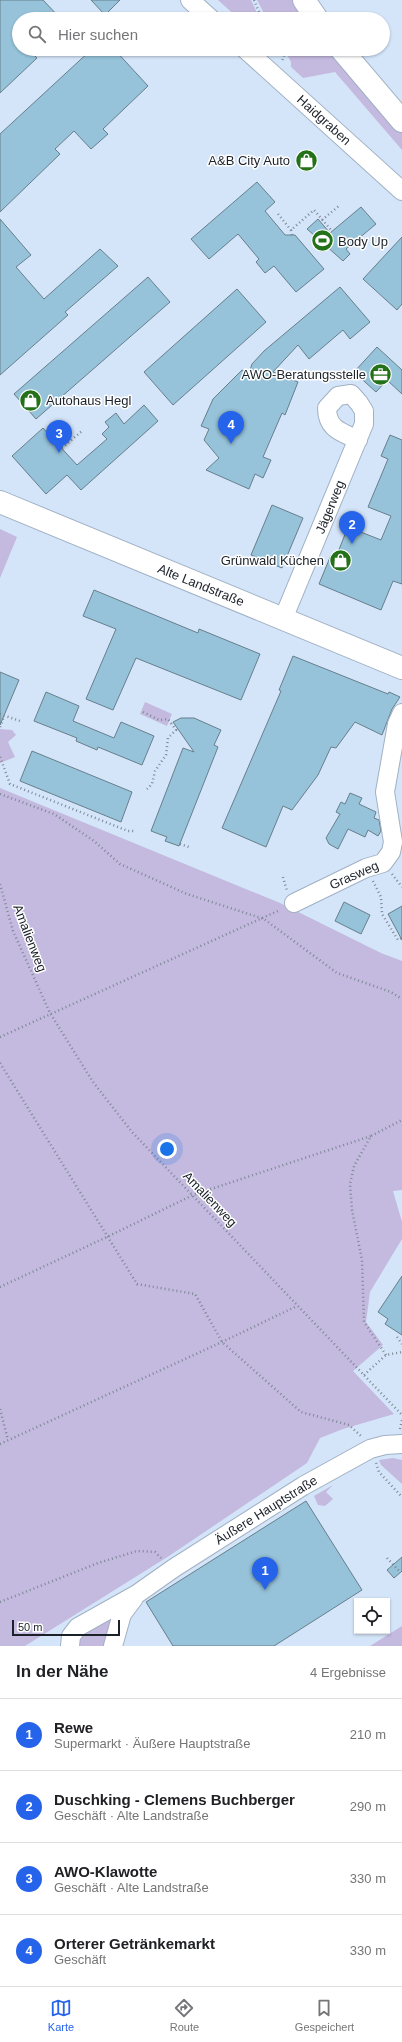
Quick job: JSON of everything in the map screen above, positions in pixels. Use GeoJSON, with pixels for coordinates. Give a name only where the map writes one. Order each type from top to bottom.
{"type":"FeatureCollection","features":[{"type":"Feature","properties":{"kind":"main road"},"geometry":{"type":"LineString","coordinates":[[304,0],[312,12]]}},
{"type":"Feature","properties":{"kind":"main road"},"geometry":{"type":"LineString","coordinates":[[346,56],[402,121]]}},
{"type":"Feature","properties":{"kind":"main road","name":"Alte Landstraße"},"geometry":{"type":"LineString","coordinates":[[0,502],[402,668]]}},
{"type":"Feature","properties":{"kind":"street"},"geometry":{"type":"LineString","coordinates":[[190,0],[203,12]]}},
{"type":"Feature","properties":{"kind":"street","name":"Haidgraben"},"geometry":{"type":"LineString","coordinates":[[253,56],[402,191]]}},
{"type":"Feature","properties":{"kind":"street","name":"Jägerweg"},"geometry":{"type":"LineString","coordinates":[[283,619],[358,440]]}},
{"type":"Feature","properties":{"kind":"street","name":"Grasweg"},"geometry":{"type":"LineString","coordinates":[[294,903],[366,868],[383,863],[391,852],[393,842],[386,792],[395,736],[402,713]]}},
{"type":"Feature","properties":{"kind":"street","name":"Äußere Hauptstraße"},"geometry":{"type":"LineString","coordinates":[[70,1646],[71,1636],[78,1627],[137,1594],[174,1568],[303,1486],[370,1449],[385,1445],[402,1444]]}},
{"type":"Feature","properties":{"kind":"street","name":"Äußere Hauptstraße"},"geometry":{"type":"LineString","coordinates":[[113,1646],[122,1614],[137,1594]]}},
{"type":"Feature","properties":{"kind":"path"},"geometry":{"type":"LineString","coordinates":[[254,0],[259,12]]}},
{"type":"Feature","properties":{"kind":"path"},"geometry":{"type":"LineString","coordinates":[[322,220],[340,205]]}},
{"type":"Feature","properties":{"kind":"path"},"geometry":{"type":"LineString","coordinates":[[291,230],[314,210],[332,231]]}},
{"type":"Feature","properties":{"kind":"path"},"geometry":{"type":"LineString","coordinates":[[278,214],[291,230],[292,235]]}},
{"type":"Feature","properties":{"kind":"path"},"geometry":{"type":"LineString","coordinates":[[62,448],[82,431]]}},
{"type":"Feature","properties":{"kind":"path"},"geometry":{"type":"LineString","coordinates":[[143,712],[159,720],[168,719],[176,730],[168,738],[166,755],[155,771],[152,784],[147,789]]}},
{"type":"Feature","properties":{"kind":"path"},"geometry":{"type":"LineString","coordinates":[[0,714],[20,721]]}},
{"type":"Feature","properties":{"kind":"path"},"geometry":{"type":"LineString","coordinates":[[0,728],[4,716]]}},
{"type":"Feature","properties":{"kind":"path"},"geometry":{"type":"LineString","coordinates":[[0,757],[10,784],[128,831],[136,831]]}},
{"type":"Feature","properties":{"kind":"path"},"geometry":{"type":"LineString","coordinates":[[0,794],[54,814],[94,841],[120,864],[187,894],[264,919],[336,973],[391,992],[402,999]]}},
{"type":"Feature","properties":{"kind":"path"},"geometry":{"type":"LineString","coordinates":[[180,844],[189,847]]}},
{"type":"Feature","properties":{"kind":"path"},"geometry":{"type":"LineString","coordinates":[[366,868],[381,897],[382,914],[398,940],[402,938]]}},
{"type":"Feature","properties":{"kind":"path","name":"Amalienweg"},"geometry":{"type":"LineString","coordinates":[[0,884],[13,931],[50,1012],[93,1082],[132,1132],[402,1415]]}},
{"type":"Feature","properties":{"kind":"path"},"geometry":{"type":"LineString","coordinates":[[0,1037],[50,1012],[264,919],[294,903]]}},
{"type":"Feature","properties":{"kind":"path"},"geometry":{"type":"LineString","coordinates":[[0,1063],[110,1236],[137,1284],[195,1294],[222,1342],[301,1412],[349,1425],[357,1431],[370,1449],[379,1472],[402,1497]]}},
{"type":"Feature","properties":{"kind":"path"},"geometry":{"type":"LineString","coordinates":[[0,1287],[110,1236],[193,1195],[371,1136],[402,1120]]}},
{"type":"Feature","properties":{"kind":"path"},"geometry":{"type":"LineString","coordinates":[[371,1136],[354,1166],[350,1184],[352,1210],[362,1260],[364,1322],[386,1355]]}},
{"type":"Feature","properties":{"kind":"path"},"geometry":{"type":"LineString","coordinates":[[0,1444],[297,1306]]}},
{"type":"Feature","properties":{"kind":"path"},"geometry":{"type":"LineString","coordinates":[[397,1337],[402,1344]]}},
{"type":"Feature","properties":{"kind":"path"},"geometry":{"type":"LineString","coordinates":[[364,1375],[386,1355],[402,1352]]}},
{"type":"Feature","properties":{"kind":"path"},"geometry":{"type":"LineString","coordinates":[[0,1409],[8,1440]]}},
{"type":"Feature","properties":{"kind":"path"},"geometry":{"type":"LineString","coordinates":[[0,1602],[98,1563],[137,1551],[155,1552],[174,1568]]}},
{"type":"Feature","properties":{"kind":"path"},"geometry":{"type":"LineString","coordinates":[[388,1558],[400,1572]]}},
{"type":"Feature","properties":{"kind":"shaded area"},"geometry":{"type":"Polygon","coordinates":[[[218,0],[251,0],[257,12],[231,12],[218,0]]]}},
{"type":"Feature","properties":{"kind":"shaded area"},"geometry":{"type":"Polygon","coordinates":[[[257,0],[294,0],[303,12],[263,12],[257,0]]]}},
{"type":"Feature","properties":{"kind":"shaded area"},"geometry":{"type":"Polygon","coordinates":[[[288,56],[337,56],[402,133],[402,150],[335,72],[303,78],[291,67],[291,62],[288,56]]]}},
{"type":"Feature","properties":{"kind":"shaded area"},"geometry":{"type":"Polygon","coordinates":[[[0,529],[17,537],[0,578],[0,529]]]}},
{"type":"Feature","properties":{"kind":"shaded area"},"geometry":{"type":"Polygon","coordinates":[[[145,702],[172,714],[167,726],[140,714],[145,702]]]}},
{"type":"Feature","properties":{"kind":"shaded area"},"geometry":{"type":"Polygon","coordinates":[[[0,729],[12,730],[16,735],[8,742],[15,757],[0,763],[0,729]]]}},
{"type":"Feature","properties":{"kind":"shaded area"},"geometry":{"type":"Polygon","coordinates":[[[0,788],[280,903],[381,953],[402,961],[402,1190],[393,1191],[402,1222],[402,1239],[370,1292],[366,1322],[383,1345],[353,1371],[394,1414],[343,1429],[320,1438],[307,1463],[169,1556],[25,1646],[0,1646],[0,788]]]}},
{"type":"Feature","properties":{"kind":"shaded area"},"geometry":{"type":"Polygon","coordinates":[[[393,1458],[402,1460],[402,1484],[381,1465],[379,1460],[393,1458]]]}},
{"type":"Feature","properties":{"kind":"shaded area"},"geometry":{"type":"Polygon","coordinates":[[[333,1485],[326,1492],[333,1499],[325,1506],[318,1505],[314,1496],[333,1485]]]}},
{"type":"Feature","properties":{"kind":"shaded area"},"geometry":{"type":"Polygon","coordinates":[[[108,1620],[111,1620],[105,1646],[78,1646],[81,1635],[108,1620]]]}},
{"type":"Feature","properties":{"kind":"shaded area"},"geometry":{"type":"Polygon","coordinates":[[[402,1626],[402,1646],[370,1646],[390,1634],[402,1626]]]}},
{"type":"Feature","properties":{"kind":"building"},"geometry":{"type":"Polygon","coordinates":[[[0,0],[43,0],[54,12],[12,12],[12,56],[35,56],[37,58],[0,93],[0,0]]]}},
{"type":"Feature","properties":{"kind":"building"},"geometry":{"type":"Polygon","coordinates":[[[91,0],[120,0],[108,12],[102,12],[91,0]]]}},
{"type":"Feature","properties":{"kind":"building"},"geometry":{"type":"Polygon","coordinates":[[[84,56],[120,56],[148,86],[103,129],[108,134],[91,149],[74,131],[55,149],[60,154],[0,212],[0,134],[84,56]]]}},
{"type":"Feature","properties":{"kind":"building"},"geometry":{"type":"Polygon","coordinates":[[[257,182],[275,202],[265,211],[285,235],[295,235],[324,269],[296,292],[274,266],[265,273],[256,262],[259,259],[238,234],[209,259],[191,239],[257,182]]]}},
{"type":"Feature","properties":{"kind":"building"},"geometry":{"type":"Polygon","coordinates":[[[361,207],[376,224],[346,249],[350,254],[343,261],[307,229],[318,219],[330,233],[361,207]]]}},
{"type":"Feature","properties":{"kind":"building"},"geometry":{"type":"Polygon","coordinates":[[[0,219],[31,255],[16,267],[44,299],[100,249],[118,266],[65,312],[68,315],[0,375],[0,219]]]}},
{"type":"Feature","properties":{"kind":"building"},"geometry":{"type":"Polygon","coordinates":[[[402,237],[402,304],[397,310],[363,279],[402,237]]]}},
{"type":"Feature","properties":{"kind":"building"},"geometry":{"type":"Polygon","coordinates":[[[148,277],[170,302],[36,419],[14,394],[148,277]]]}},
{"type":"Feature","properties":{"kind":"building"},"geometry":{"type":"Polygon","coordinates":[[[340,287],[370,322],[350,339],[343,330],[309,359],[298,345],[273,372],[298,382],[285,415],[282,413],[263,457],[271,460],[263,478],[255,474],[249,489],[206,470],[219,458],[204,440],[209,429],[201,426],[213,399],[242,370],[249,373],[252,364],[264,351],[340,287]]]}},
{"type":"Feature","properties":{"kind":"building"},"geometry":{"type":"Polygon","coordinates":[[[237,289],[266,322],[173,405],[144,372],[237,289]]]}},
{"type":"Feature","properties":{"kind":"building"},"geometry":{"type":"Polygon","coordinates":[[[377,347],[402,370],[402,394],[387,380],[376,392],[354,372],[377,347]]]}},
{"type":"Feature","properties":{"kind":"building"},"geometry":{"type":"Polygon","coordinates":[[[144,405],[158,421],[81,490],[67,475],[46,494],[12,456],[43,428],[77,465],[107,439],[102,434],[109,427],[105,422],[116,413],[124,424],[144,405]]]}},
{"type":"Feature","properties":{"kind":"building"},"geometry":{"type":"Polygon","coordinates":[[[390,435],[402,440],[402,584],[393,581],[381,610],[319,584],[331,555],[336,557],[348,527],[381,540],[391,516],[368,507],[388,459],[381,456],[390,435]]]}},
{"type":"Feature","properties":{"kind":"building"},"geometry":{"type":"Polygon","coordinates":[[[272,505],[303,518],[282,568],[251,555],[272,505]]]}},
{"type":"Feature","properties":{"kind":"building"},"geometry":{"type":"Polygon","coordinates":[[[94,590],[198,633],[199,629],[260,654],[241,700],[136,658],[113,710],[86,699],[116,629],[83,616],[94,590]]]}},
{"type":"Feature","properties":{"kind":"building"},"geometry":{"type":"Polygon","coordinates":[[[293,656],[388,694],[389,692],[400,697],[392,709],[382,735],[355,722],[336,748],[331,747],[318,775],[292,810],[283,806],[266,847],[222,828],[281,691],[279,690],[293,656]]]}},
{"type":"Feature","properties":{"kind":"building"},"geometry":{"type":"Polygon","coordinates":[[[0,672],[19,680],[0,725],[0,672]]]}},
{"type":"Feature","properties":{"kind":"building"},"geometry":{"type":"Polygon","coordinates":[[[46,692],[79,706],[73,721],[114,738],[121,722],[154,736],[142,765],[98,747],[97,750],[76,741],[77,738],[34,721],[46,692]]]}},
{"type":"Feature","properties":{"kind":"building"},"geometry":{"type":"Polygon","coordinates":[[[181,718],[194,718],[221,730],[214,745],[218,747],[179,846],[165,841],[167,837],[151,831],[183,748],[194,752],[173,722],[181,718]]]}},
{"type":"Feature","properties":{"kind":"building"},"geometry":{"type":"Polygon","coordinates":[[[32,751],[132,792],[121,822],[20,781],[32,751]]]}},
{"type":"Feature","properties":{"kind":"building"},"geometry":{"type":"Polygon","coordinates":[[[350,793],[362,798],[359,804],[376,812],[374,818],[379,820],[381,831],[378,836],[368,830],[365,837],[348,829],[338,849],[329,844],[326,838],[340,814],[336,812],[341,802],[345,804],[350,793]]]}},
{"type":"Feature","properties":{"kind":"building"},"geometry":{"type":"Polygon","coordinates":[[[344,902],[370,915],[361,934],[335,921],[344,902]]]}},
{"type":"Feature","properties":{"kind":"building"},"geometry":{"type":"Polygon","coordinates":[[[402,906],[402,940],[388,914],[402,906]]]}},
{"type":"Feature","properties":{"kind":"building"},"geometry":{"type":"Polygon","coordinates":[[[402,1276],[402,1335],[385,1324],[388,1319],[378,1312],[402,1276]]]}},
{"type":"Feature","properties":{"kind":"building"},"geometry":{"type":"Polygon","coordinates":[[[306,1501],[362,1590],[274,1646],[173,1646],[146,1602],[306,1501]]]}},
{"type":"Feature","properties":{"kind":"building"},"geometry":{"type":"Polygon","coordinates":[[[402,1557],[402,1571],[394,1578],[387,1570],[402,1557]]]}},
{"type":"Feature","properties":{"kind":"place","name":"A&B City Auto"},"geometry":{"type":"Point","coordinates":[306,160]}},
{"type":"Feature","properties":{"kind":"place","name":"Body Up"},"geometry":{"type":"Point","coordinates":[323,241]}},
{"type":"Feature","properties":{"kind":"place","name":"AWO-Beratungsstelle"},"geometry":{"type":"Point","coordinates":[381,374]}},
{"type":"Feature","properties":{"kind":"place","name":"Autohaus Hegl"},"geometry":{"type":"Point","coordinates":[30,400]}},
{"type":"Feature","properties":{"kind":"place","name":"Orterer Getränkemarkt"},"geometry":{"type":"Point","coordinates":[231,444]}},
{"type":"Feature","properties":{"kind":"place","name":"AWO-Klawotte"},"geometry":{"type":"Point","coordinates":[59,453]}},
{"type":"Feature","properties":{"kind":"place","name":"Duschking - Clemens Buchberger"},"geometry":{"type":"Point","coordinates":[352,544]}},
{"type":"Feature","properties":{"kind":"place","name":"Grünwald Küchen"},"geometry":{"type":"Point","coordinates":[340,560]}},
{"type":"Feature","properties":{"kind":"place","name":"Rewe"},"geometry":{"type":"Point","coordinates":[265,1590]}}]}
